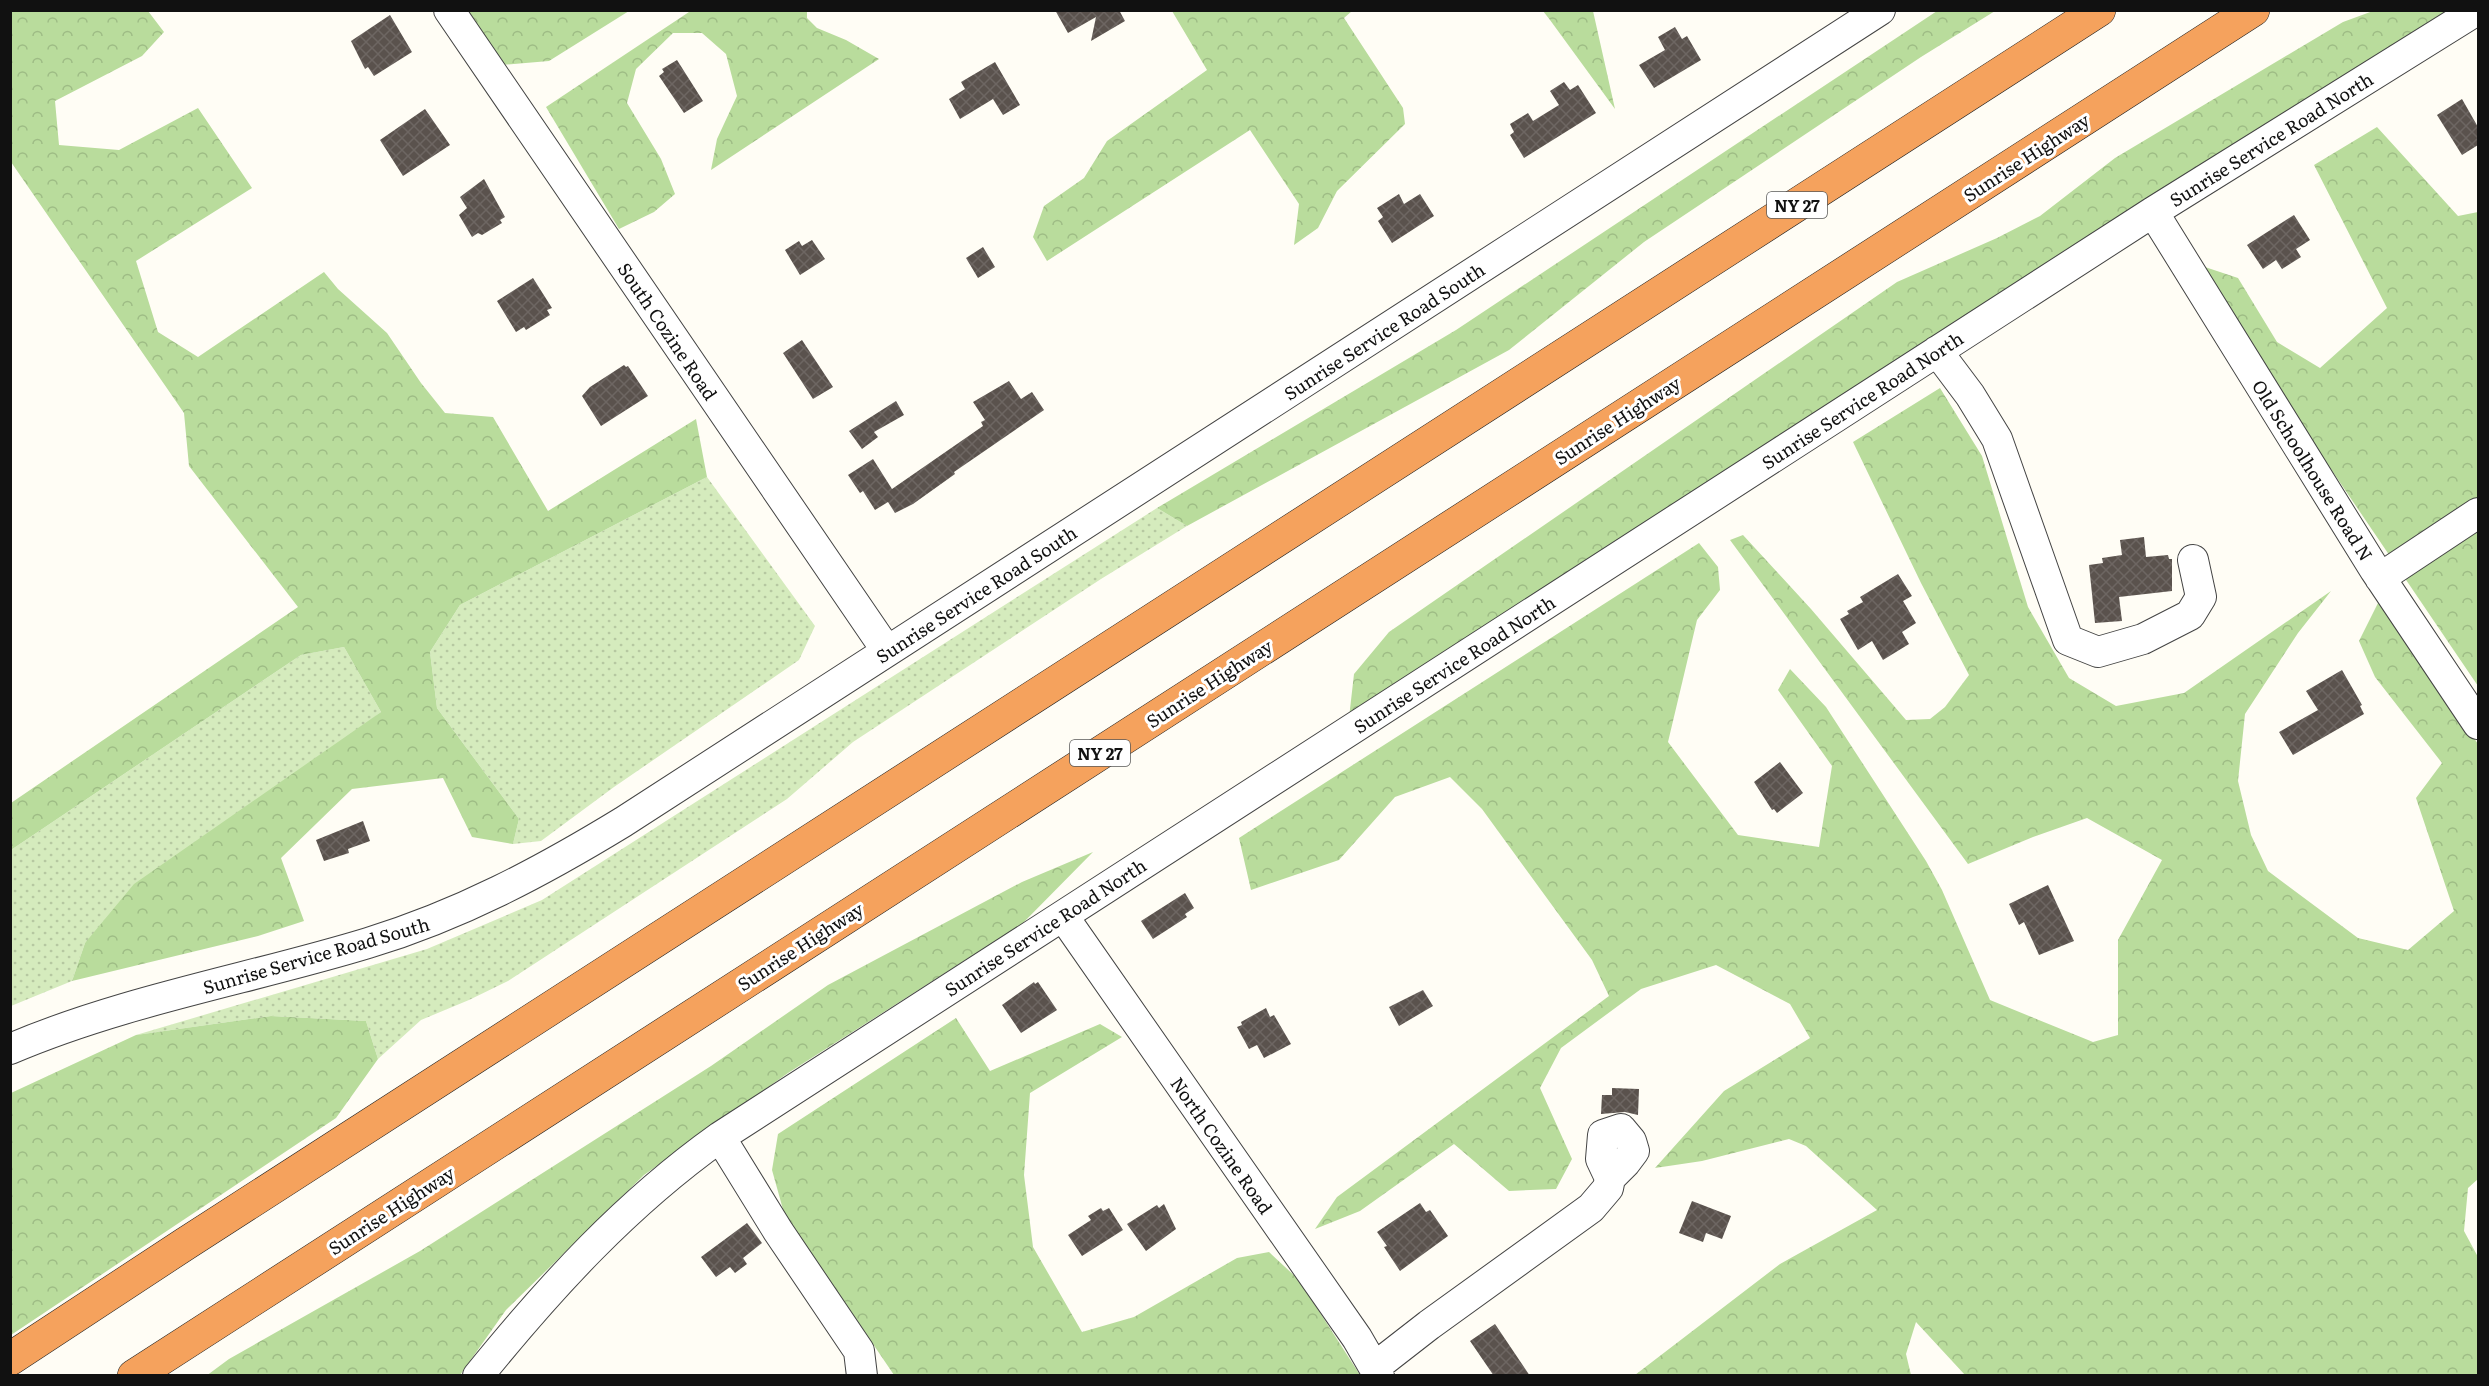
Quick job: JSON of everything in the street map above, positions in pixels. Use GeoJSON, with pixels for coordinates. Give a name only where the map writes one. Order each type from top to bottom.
{"type":"FeatureCollection","features":[{"type":"Feature","properties":{"kind":"highway"},"geometry":{"type":"LineString","coordinates":[[2056,38],[2091,10]]}},
{"type":"Feature","properties":{"kind":"highway","name":"NY 27"},"geometry":{"type":"LineString","coordinates":[[10,1359],[184,1244],[2099,10]]}},
{"type":"Feature","properties":{"kind":"highway","name":"Sunrise Highway"},"geometry":{"type":"LineString","coordinates":[[134,1376],[2253,10]]}},
{"type":"Feature","properties":{"kind":"highway"},"geometry":{"type":"LineString","coordinates":[[2178,59],[2276,10]]}},
{"type":"Feature","properties":{"kind":"street","name":"South Cozine Road"},"geometry":{"type":"LineString","coordinates":[[449,10],[887,651]]}},
{"type":"Feature","properties":{"kind":"street","name":"Sunrise Service Road South"},"geometry":{"type":"LineString","coordinates":[[10,1049],[115,1012],[369,942],[438,919],[536,873],[606,833],[1880,10]]}},
{"type":"Feature","properties":{"kind":"street","name":"Sunrise Service Road North"},"geometry":{"type":"LineString","coordinates":[[478,1376],[536,1305],[596,1241],[652,1188],[720,1137],[2153,212],[2477,10]]}},
{"type":"Feature","properties":{"kind":"street","name":"Old Schoolhouse Road N"},"geometry":{"type":"LineString","coordinates":[[2153,212],[2380,578],[2478,724]]}},
{"type":"Feature","properties":{"kind":"street"},"geometry":{"type":"LineString","coordinates":[[1937,351],[1970,395],[1997,439],[2068,640],[2098,652],[2143,639],[2190,615],[2201,597],[2193,560]]}},
{"type":"Feature","properties":{"kind":"street"},"geometry":{"type":"LineString","coordinates":[[2380,578],[2478,513]]}},
{"type":"Feature","properties":{"kind":"street","name":"North Cozine Road"},"geometry":{"type":"LineString","coordinates":[[1063,916],[1377,1371]]}},
{"type":"Feature","properties":{"kind":"street"},"geometry":{"type":"LineString","coordinates":[[720,1137],[778,1231],[859,1351],[862,1376]]}},
{"type":"Feature","properties":{"kind":"street"},"geometry":{"type":"LineString","coordinates":[[1377,1371],[1438,1318],[1591,1208],[1608,1188],[1610,1178]]}},
{"type":"Feature","properties":{"kind":"green space"},"geometry":{"type":"Polygon","coordinates":[[[11,10],[148,11],[164,32],[142,56],[55,101],[59,145],[119,150],[198,108],[252,188],[136,261],[158,332],[198,357],[324,272],[338,289],[387,333],[421,383],[445,413],[493,417],[548,511],[696,419],[707,477],[460,605],[430,652],[437,708],[519,819],[513,844],[472,837],[443,778],[352,789],[281,858],[304,921],[258,936],[72,981],[85,943],[134,884],[381,712],[344,647],[301,655],[11,850],[11,803],[298,607],[189,466],[184,413],[11,162],[11,10]]]}},
{"type":"Feature","properties":{"kind":"green space"},"geometry":{"type":"Polygon","coordinates":[[[692,10],[807,11],[807,18],[817,28],[846,40],[879,59],[711,170],[717,139],[737,96],[726,54],[702,33],[673,33],[636,69],[627,103],[661,159],[675,194],[654,212],[619,229],[546,107],[692,10]]]}},
{"type":"Feature","properties":{"kind":"green space"},"geometry":{"type":"Polygon","coordinates":[[[465,11],[629,11],[549,61],[501,65],[465,11]]]}},
{"type":"Feature","properties":{"kind":"green space"},"geometry":{"type":"Polygon","coordinates":[[[1172,11],[1352,11],[1344,18],[1403,108],[1405,124],[1337,191],[1318,228],[1294,245],[1299,204],[1250,130],[1047,261],[1033,237],[1044,206],[1084,178],[1107,141],[1207,70],[1172,11]]]}},
{"type":"Feature","properties":{"kind":"green space"},"geometry":{"type":"Polygon","coordinates":[[[1543,11],[1593,11],[1615,109],[1550,20],[1543,11]]]}},
{"type":"Feature","properties":{"kind":"green space"},"geometry":{"type":"Polygon","coordinates":[[[1937,11],[1995,11],[1921,57],[1644,242],[1509,350],[1187,526],[1157,508],[1456,330],[1937,11]]]}},
{"type":"Feature","properties":{"kind":"green space"},"geometry":{"type":"Polygon","coordinates":[[[2373,11],[2446,11],[1349,718],[1354,674],[1389,632],[1897,282],[1997,238],[2040,216],[2115,158],[2343,22],[2373,11]]]}},
{"type":"Feature","properties":{"kind":"green space"},"geometry":{"type":"Polygon","coordinates":[[[2377,127],[2458,216],[2478,212],[2478,686],[2202,279],[2202,266],[2238,278],[2277,342],[2320,368],[2387,308],[2314,165],[2377,127]]]}},
{"type":"Feature","properties":{"kind":"green space"},"geometry":{"type":"Polygon","coordinates":[[[1940,388],[1982,456],[2028,607],[2069,678],[2116,706],[2184,693],[2331,591],[2298,633],[2245,714],[2238,781],[2251,835],[2268,871],[2358,938],[2408,950],[2454,911],[2416,798],[2442,763],[2375,677],[2359,641],[2380,599],[2478,744],[2478,1179],[2468,1188],[2464,1231],[2478,1257],[2478,1375],[1965,1375],[1916,1322],[1906,1354],[1911,1375],[1635,1375],[1780,1264],[1877,1210],[1806,1146],[1789,1139],[1702,1161],[1655,1168],[1724,1091],[1810,1038],[1790,1004],[1716,965],[1641,989],[1561,1048],[1540,1088],[1572,1159],[1556,1189],[1509,1191],[1454,1144],[1360,1211],[1315,1229],[1337,1197],[1609,996],[1592,960],[1482,809],[1450,777],[1395,797],[1339,860],[1251,890],[1239,838],[1699,543],[1718,567],[1720,590],[1697,620],[1668,742],[1738,835],[1819,847],[1832,766],[1778,690],[1790,669],[1826,707],[1926,861],[1942,890],[1990,1000],[2093,1042],[2118,1035],[2118,940],[2162,860],[2087,818],[1968,864],[1730,540],[1743,535],[1811,609],[1906,720],[1930,719],[1945,707],[1969,675],[1921,583],[1853,442],[1940,388]]]}},
{"type":"Feature","properties":{"kind":"green space"},"geometry":{"type":"Polygon","coordinates":[[[707,477],[815,626],[799,660],[614,787],[541,841],[513,844],[519,819],[437,708],[430,652],[460,605],[707,477]]]}},
{"type":"Feature","properties":{"kind":"green space"},"geometry":{"type":"Polygon","coordinates":[[[1157,508],[1187,526],[1101,579],[853,742],[787,799],[508,981],[421,1020],[378,1059],[366,1021],[271,1016],[136,1035],[427,949],[542,900],[1157,508]]]}},
{"type":"Feature","properties":{"kind":"green space"},"geometry":{"type":"Polygon","coordinates":[[[344,647],[381,712],[85,943],[72,981],[11,1006],[11,850],[301,655],[344,647]]]}},
{"type":"Feature","properties":{"kind":"green space"},"geometry":{"type":"Polygon","coordinates":[[[1093,852],[1022,924],[788,1073],[644,1175],[506,1310],[460,1375],[206,1376],[229,1359],[420,1251],[711,1066],[828,985],[1022,882],[1093,852]]]}},
{"type":"Feature","properties":{"kind":"green space"},"geometry":{"type":"Polygon","coordinates":[[[271,1016],[366,1021],[378,1059],[336,1118],[11,1335],[11,1093],[136,1035],[271,1016]]]}},
{"type":"Feature","properties":{"kind":"green space"},"geometry":{"type":"Polygon","coordinates":[[[956,1018],[990,1071],[1100,1024],[1122,1037],[1030,1093],[1024,1175],[1033,1247],[1082,1332],[1134,1317],[1237,1258],[1269,1252],[1299,1280],[1360,1375],[894,1375],[784,1213],[772,1170],[778,1134],[956,1018]]]}},
{"type":"Feature","properties":{"kind":"building"},"geometry":{"type":"Polygon","coordinates":[[[1055,10],[1119,10],[1125,21],[1091,41],[1096,17],[1068,33],[1055,10]]]}},
{"type":"Feature","properties":{"kind":"building"},"geometry":{"type":"Polygon","coordinates":[[[390,15],[412,52],[374,76],[368,67],[365,69],[351,41],[390,15]]]}},
{"type":"Feature","properties":{"kind":"building"},"geometry":{"type":"Polygon","coordinates":[[[1675,27],[1682,39],[1687,36],[1701,60],[1654,88],[1639,65],[1665,50],[1658,37],[1675,27]]]}},
{"type":"Feature","properties":{"kind":"building"},"geometry":{"type":"Polygon","coordinates":[[[677,60],[703,101],[684,113],[659,76],[664,72],[662,69],[677,60]]]}},
{"type":"Feature","properties":{"kind":"building"},"geometry":{"type":"Polygon","coordinates":[[[995,62],[1020,105],[1003,115],[993,99],[960,119],[949,99],[965,89],[961,82],[995,62]]]}},
{"type":"Feature","properties":{"kind":"building"},"geometry":{"type":"Polygon","coordinates":[[[1564,82],[1570,90],[1578,85],[1596,113],[1524,158],[1510,135],[1514,132],[1510,124],[1528,113],[1533,121],[1559,105],[1550,91],[1564,82]]]}},
{"type":"Feature","properties":{"kind":"building"},"geometry":{"type":"Polygon","coordinates":[[[2462,99],[2478,127],[2478,145],[2462,155],[2437,115],[2462,99]]]}},
{"type":"Feature","properties":{"kind":"building"},"geometry":{"type":"Polygon","coordinates":[[[425,109],[450,145],[403,176],[380,140],[425,109]]]}},
{"type":"Feature","properties":{"kind":"building"},"geometry":{"type":"Polygon","coordinates":[[[484,179],[505,217],[500,220],[502,223],[482,235],[478,233],[472,237],[459,215],[467,208],[460,197],[484,179]]]}},
{"type":"Feature","properties":{"kind":"building"},"geometry":{"type":"Polygon","coordinates":[[[1399,194],[1404,204],[1420,194],[1434,216],[1392,243],[1378,221],[1383,217],[1377,208],[1399,194]]]}},
{"type":"Feature","properties":{"kind":"building"},"geometry":{"type":"Polygon","coordinates":[[[2294,215],[2310,240],[2296,249],[2301,257],[2282,269],[2276,260],[2263,269],[2247,245],[2294,215]]]}},
{"type":"Feature","properties":{"kind":"building"},"geometry":{"type":"Polygon","coordinates":[[[812,240],[825,259],[800,275],[785,250],[799,241],[802,246],[812,240]]]}},
{"type":"Feature","properties":{"kind":"building"},"geometry":{"type":"Polygon","coordinates":[[[983,247],[995,267],[978,278],[966,258],[983,247]]]}},
{"type":"Feature","properties":{"kind":"building"},"geometry":{"type":"Polygon","coordinates":[[[533,278],[552,308],[547,310],[550,315],[526,330],[524,327],[516,332],[497,301],[533,278]]]}},
{"type":"Feature","properties":{"kind":"building"},"geometry":{"type":"Polygon","coordinates":[[[802,340],[833,387],[813,399],[783,353],[802,340]]]}},
{"type":"Feature","properties":{"kind":"building"},"geometry":{"type":"Polygon","coordinates":[[[624,365],[628,366],[648,396],[601,426],[582,396],[590,387],[624,365]]]}},
{"type":"Feature","properties":{"kind":"building"},"geometry":{"type":"Polygon","coordinates":[[[1009,381],[1021,399],[1032,392],[1044,410],[954,472],[955,474],[913,504],[895,513],[888,502],[875,510],[863,491],[860,493],[848,475],[873,459],[892,489],[983,426],[981,422],[985,420],[973,402],[1009,381]]]}},
{"type":"Feature","properties":{"kind":"building"},"geometry":{"type":"Polygon","coordinates":[[[896,401],[904,415],[874,432],[878,437],[862,449],[849,431],[896,401]]]}},
{"type":"Feature","properties":{"kind":"building"},"geometry":{"type":"Polygon","coordinates":[[[2144,537],[2146,557],[2168,555],[2169,559],[2172,559],[2172,591],[2119,597],[2122,621],[2095,623],[2089,565],[2103,563],[2102,558],[2122,555],[2120,540],[2144,537]]]}},
{"type":"Feature","properties":{"kind":"building"},"geometry":{"type":"Polygon","coordinates":[[[1898,574],[1912,596],[1903,601],[1916,623],[1902,632],[1909,644],[1883,660],[1872,641],[1858,650],[1840,619],[1849,614],[1847,611],[1863,602],[1860,597],[1898,574]]]}},
{"type":"Feature","properties":{"kind":"building"},"geometry":{"type":"Polygon","coordinates":[[[2342,670],[2362,705],[2360,706],[2364,714],[2293,755],[2279,732],[2318,710],[2306,691],[2342,670]]]}},
{"type":"Feature","properties":{"kind":"building"},"geometry":{"type":"Polygon","coordinates":[[[1780,762],[1803,793],[1777,813],[1774,809],[1772,810],[1754,782],[1780,762]]]}},
{"type":"Feature","properties":{"kind":"building"},"geometry":{"type":"Polygon","coordinates":[[[363,821],[370,841],[348,849],[349,853],[324,861],[316,840],[363,821]]]}},
{"type":"Feature","properties":{"kind":"building"},"geometry":{"type":"Polygon","coordinates":[[[2048,885],[2074,941],[2039,955],[2024,922],[2019,925],[2009,904],[2048,885]]]}},
{"type":"Feature","properties":{"kind":"building"},"geometry":{"type":"Polygon","coordinates":[[[1185,893],[1194,908],[1185,914],[1187,917],[1153,939],[1141,921],[1185,893]]]}},
{"type":"Feature","properties":{"kind":"building"},"geometry":{"type":"Polygon","coordinates":[[[1034,982],[1035,984],[1038,982],[1057,1010],[1021,1033],[1002,1005],[1034,982]]]}},
{"type":"Feature","properties":{"kind":"building"},"geometry":{"type":"Polygon","coordinates":[[[1423,990],[1433,1006],[1399,1026],[1389,1007],[1423,990]]]}},
{"type":"Feature","properties":{"kind":"building"},"geometry":{"type":"Polygon","coordinates":[[[1266,1008],[1270,1017],[1274,1015],[1291,1044],[1264,1058],[1257,1045],[1249,1049],[1237,1027],[1242,1025],[1241,1022],[1266,1008]]]}},
{"type":"Feature","properties":{"kind":"building"},"geometry":{"type":"Polygon","coordinates":[[[1612,1088],[1639,1089],[1638,1115],[1625,1112],[1601,1114],[1602,1095],[1612,1095],[1612,1088]]]}},
{"type":"Feature","properties":{"kind":"building"},"geometry":{"type":"Polygon","coordinates":[[[1692,1201],[1731,1216],[1722,1239],[1706,1233],[1703,1242],[1679,1233],[1692,1201]]]}},
{"type":"Feature","properties":{"kind":"building"},"geometry":{"type":"Polygon","coordinates":[[[1420,1203],[1426,1212],[1430,1210],[1448,1236],[1400,1271],[1377,1232],[1420,1203]]]}},
{"type":"Feature","properties":{"kind":"building"},"geometry":{"type":"Polygon","coordinates":[[[1164,1204],[1176,1229],[1146,1251],[1127,1224],[1157,1205],[1159,1208],[1164,1204]]]}},
{"type":"Feature","properties":{"kind":"building"},"geometry":{"type":"Polygon","coordinates":[[[1101,1208],[1103,1211],[1109,1208],[1123,1230],[1082,1256],[1068,1235],[1091,1220],[1088,1216],[1101,1208]]]}},
{"type":"Feature","properties":{"kind":"building"},"geometry":{"type":"Polygon","coordinates":[[[747,1223],[762,1243],[743,1258],[747,1264],[735,1273],[730,1267],[716,1277],[701,1257],[747,1223]]]}},
{"type":"Feature","properties":{"kind":"building"},"geometry":{"type":"Polygon","coordinates":[[[1495,1324],[1530,1376],[1494,1376],[1470,1341],[1495,1324]]]}}]}
